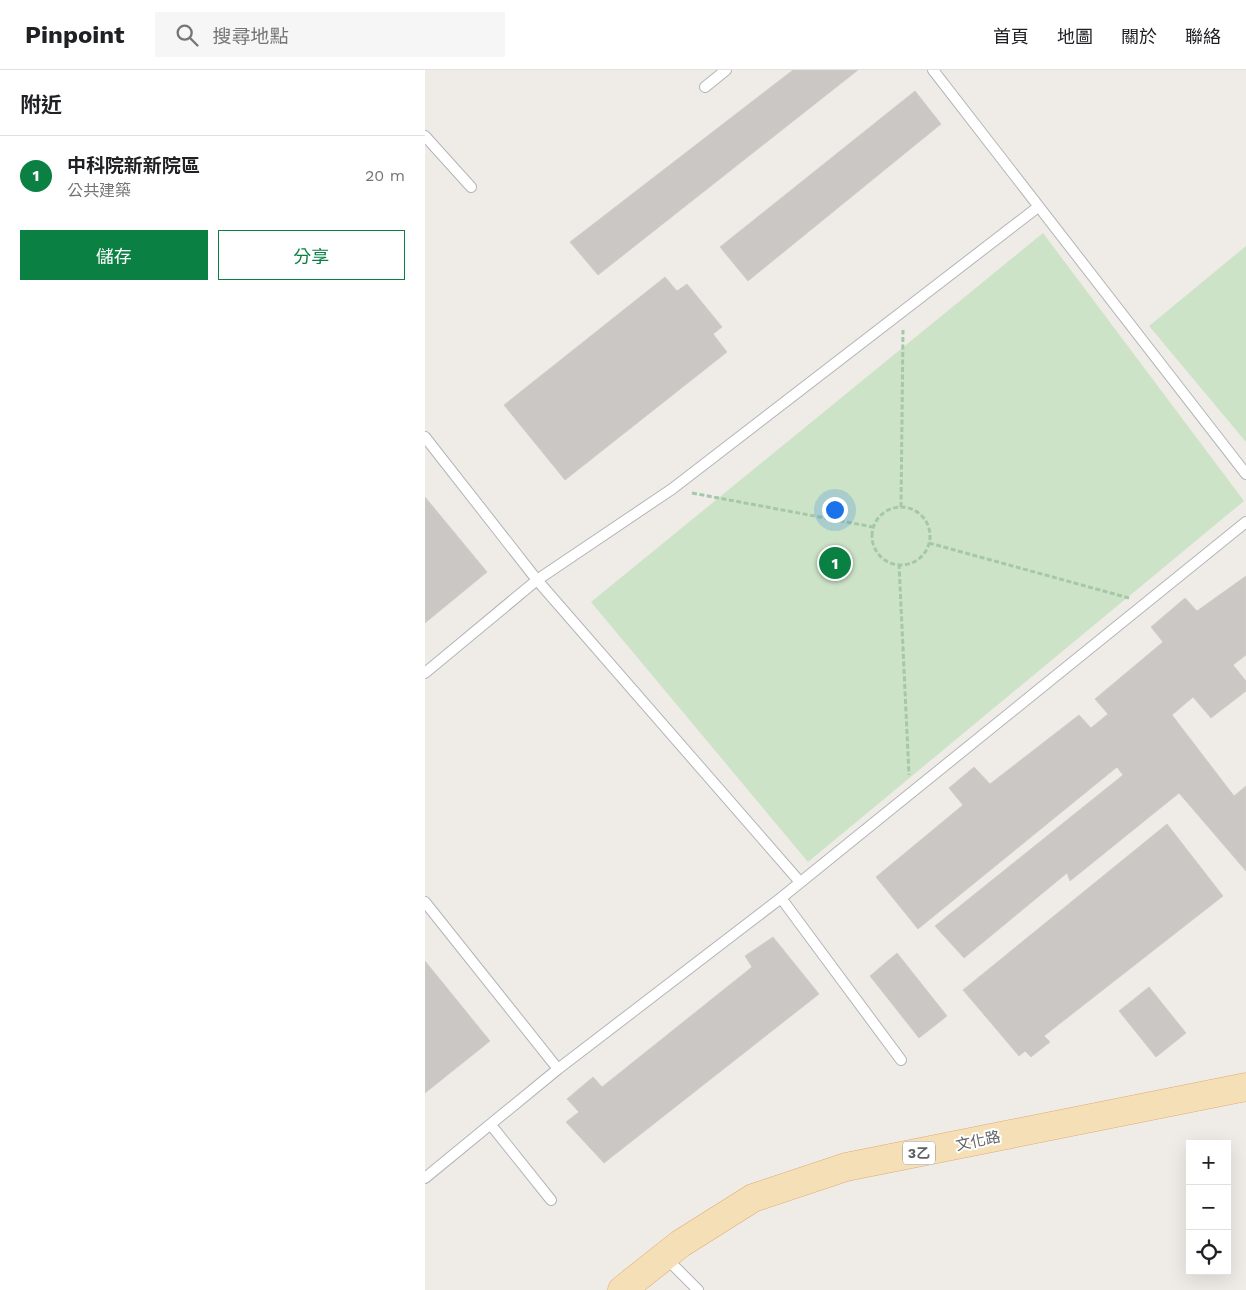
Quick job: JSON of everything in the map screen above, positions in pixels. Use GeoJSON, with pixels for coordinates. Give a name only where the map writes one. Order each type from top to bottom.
{"type":"FeatureCollection","features":[{"type":"Feature","properties":{"kind":"main road","name":"文化路"},"geometry":{"type":"LineString","coordinates":[[621,1290],[680,1244],[753,1198],[846,1168],[1246,1087]]}},
{"type":"Feature","properties":{"kind":"lane"},"geometry":{"type":"LineString","coordinates":[[705,87],[726,70]]}},
{"type":"Feature","properties":{"kind":"lane"},"geometry":{"type":"LineString","coordinates":[[933,70],[1246,474]]}},
{"type":"Feature","properties":{"kind":"lane"},"geometry":{"type":"LineString","coordinates":[[425,136],[471,187]]}},
{"type":"Feature","properties":{"kind":"lane"},"geometry":{"type":"LineString","coordinates":[[425,673],[537,580],[672,489],[1038,207]]}},
{"type":"Feature","properties":{"kind":"lane"},"geometry":{"type":"LineString","coordinates":[[425,437],[537,580],[800,882]]}},
{"type":"Feature","properties":{"kind":"lane"},"geometry":{"type":"LineString","coordinates":[[425,1178],[558,1070],[781,898],[1246,522]]}},
{"type":"Feature","properties":{"kind":"lane"},"geometry":{"type":"LineString","coordinates":[[781,898],[901,1060]]}},
{"type":"Feature","properties":{"kind":"lane"},"geometry":{"type":"LineString","coordinates":[[425,902],[558,1070]]}},
{"type":"Feature","properties":{"kind":"lane"},"geometry":{"type":"LineString","coordinates":[[491,1126],[551,1200]]}},
{"type":"Feature","properties":{"kind":"lane"},"geometry":{"type":"LineString","coordinates":[[664,1256],[698,1290]]}},
{"type":"Feature","properties":{"kind":"path"},"geometry":{"type":"LineString","coordinates":[[901,507],[903,311]]}},
{"type":"Feature","properties":{"kind":"path"},"geometry":{"type":"LineString","coordinates":[[672,489],[873,527]]}},
{"type":"Feature","properties":{"kind":"path"},"geometry":{"type":"LineString","coordinates":[[901,507],[913,510],[922,515],[927,524],[930,533],[929,543],[925,552],[909,564],[891,563],[877,552],[873,544],[873,527],[877,519],[885,512],[894,508],[901,507]]}},
{"type":"Feature","properties":{"kind":"path"},"geometry":{"type":"LineString","coordinates":[[929,543],[1146,603]]}},
{"type":"Feature","properties":{"kind":"path"},"geometry":{"type":"LineString","coordinates":[[899,564],[910,793]]}},
{"type":"Feature","properties":{"kind":"green space"},"geometry":{"type":"Polygon","coordinates":[[[1043,233],[1244,501],[808,862],[591,602],[1043,233]]]}},
{"type":"Feature","properties":{"kind":"green space"},"geometry":{"type":"Polygon","coordinates":[[[1246,246],[1246,442],[1149,326],[1246,246]]]}},
{"type":"Feature","properties":{"kind":"building"},"geometry":{"type":"Polygon","coordinates":[[[793,70],[858,70],[598,275],[570,242],[793,70]]]}},
{"type":"Feature","properties":{"kind":"building"},"geometry":{"type":"Polygon","coordinates":[[[915,91],[941,124],[748,281],[720,247],[915,91]]]}},
{"type":"Feature","properties":{"kind":"building"},"geometry":{"type":"Polygon","coordinates":[[[665,277],[677,291],[687,284],[722,327],[713,334],[727,352],[565,480],[504,405],[665,277]]]}},
{"type":"Feature","properties":{"kind":"building"},"geometry":{"type":"Polygon","coordinates":[[[425,497],[487,572],[425,623],[425,497]]]}},
{"type":"Feature","properties":{"kind":"building"},"geometry":{"type":"Polygon","coordinates":[[[1246,576],[1246,655],[1233,665],[1246,681],[1246,691],[1211,718],[1193,697],[1172,715],[1234,796],[1246,786],[1246,871],[1179,793],[1070,881],[1067,873],[964,958],[935,926],[1123,775],[1117,767],[918,929],[876,877],[963,805],[949,788],[974,767],[990,784],[1079,715],[1091,728],[1108,714],[1095,699],[1163,642],[1151,627],[1185,598],[1197,611],[1246,576]]]}},
{"type":"Feature","properties":{"kind":"building"},"geometry":{"type":"Polygon","coordinates":[[[1167,824],[1223,896],[1044,1036],[1050,1042],[1031,1057],[1025,1051],[1019,1056],[963,990],[1167,824]]]}},
{"type":"Feature","properties":{"kind":"building"},"geometry":{"type":"Polygon","coordinates":[[[773,937],[819,994],[604,1163],[566,1122],[579,1112],[567,1099],[593,1077],[602,1087],[752,967],[745,956],[773,937]]]}},
{"type":"Feature","properties":{"kind":"building"},"geometry":{"type":"Polygon","coordinates":[[[897,953],[947,1016],[919,1038],[870,976],[897,953]]]}},
{"type":"Feature","properties":{"kind":"building"},"geometry":{"type":"Polygon","coordinates":[[[425,961],[490,1041],[425,1093],[425,961]]]}},
{"type":"Feature","properties":{"kind":"building"},"geometry":{"type":"Polygon","coordinates":[[[1149,987],[1186,1033],[1156,1057],[1119,1011],[1149,987]]]}},
{"type":"Feature","properties":{"kind":"place","name":"中科院新新院區"},"geometry":{"type":"Point","coordinates":[835,563]}}]}
